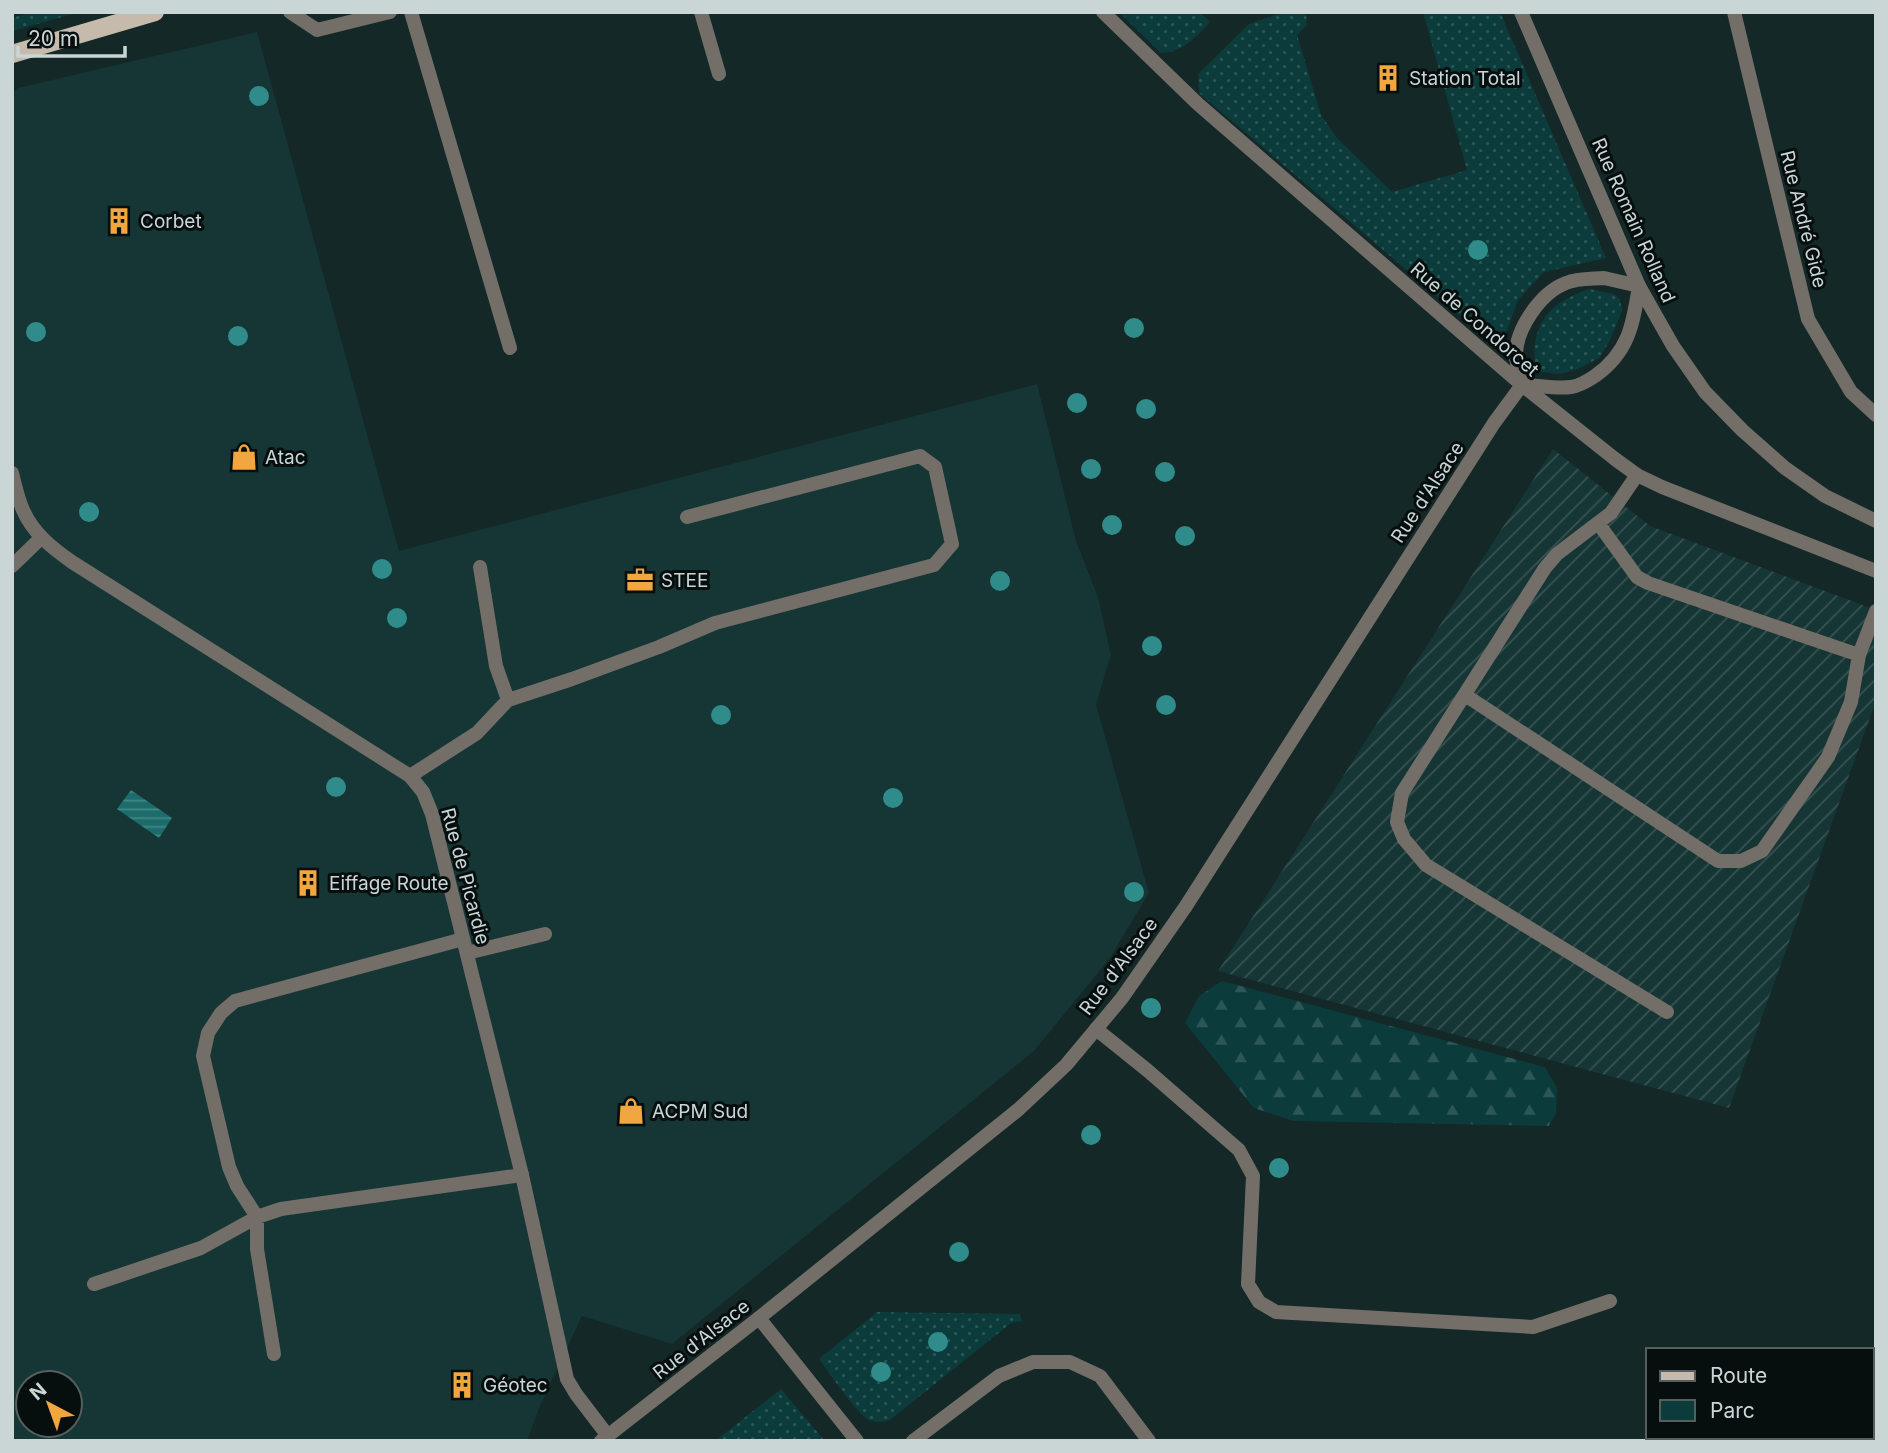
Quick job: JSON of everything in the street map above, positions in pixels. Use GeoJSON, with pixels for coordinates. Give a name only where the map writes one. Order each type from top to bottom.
{"type":"FeatureCollection","features":[{"type":"Feature","properties":{"kind":"main road"},"geometry":{"type":"LineString","coordinates":[[12,54],[155,12]]}},
{"type":"Feature","properties":{"kind":"street"},"geometry":{"type":"LineString","coordinates":[[290,12],[317,30],[390,12]]}},
{"type":"Feature","properties":{"kind":"street"},"geometry":{"type":"LineString","coordinates":[[411,12],[510,348]]}},
{"type":"Feature","properties":{"kind":"street"},"geometry":{"type":"LineString","coordinates":[[701,12],[719,74]]}},
{"type":"Feature","properties":{"kind":"street","name":"Rue de Condorcet"},"geometry":{"type":"LineString","coordinates":[[1103,12],[1198,104],[1522,385],[1615,460],[1662,487],[1876,571]]}},
{"type":"Feature","properties":{"kind":"street","name":"Rue Romain Rolland"},"geometry":{"type":"LineString","coordinates":[[1521,12],[1639,286],[1673,346],[1705,392],[1785,468],[1825,496],[1876,521]]}},
{"type":"Feature","properties":{"kind":"street","name":"Rue André Gide"},"geometry":{"type":"LineString","coordinates":[[1734,12],[1808,319],[1851,392],[1876,415]]}},
{"type":"Feature","properties":{"kind":"street"},"geometry":{"type":"LineString","coordinates":[[1604,278],[1639,286],[1633,325],[1621,351],[1610,366],[1572,387],[1522,385],[1516,355],[1523,328],[1533,310],[1547,295],[1566,283],[1585,279],[1604,278]]}},
{"type":"Feature","properties":{"kind":"street","name":"Rue d'Alsace"},"geometry":{"type":"LineString","coordinates":[[605,1438],[1019,1109],[1066,1065],[1122,998],[1186,906],[1494,423],[1522,385]]}},
{"type":"Feature","properties":{"kind":"street"},"geometry":{"type":"LineString","coordinates":[[410,776],[477,733],[508,700],[659,647],[715,623],[934,565],[952,544],[935,467],[920,456],[687,517]]}},
{"type":"Feature","properties":{"kind":"street","name":"Rue de Picardie"},"geometry":{"type":"LineString","coordinates":[[12,473],[22,508],[41,538],[72,562],[410,776],[423,792],[432,814],[522,1175],[567,1379],[605,1438]]}},
{"type":"Feature","properties":{"kind":"street"},"geometry":{"type":"LineString","coordinates":[[1637,475],[1611,513],[1557,554],[1545,568],[1402,793],[1397,822],[1404,839],[1426,865],[1667,1013]]}},
{"type":"Feature","properties":{"kind":"street"},"geometry":{"type":"LineString","coordinates":[[1598,523],[1637,577],[1647,583],[1859,655]]}},
{"type":"Feature","properties":{"kind":"street"},"geometry":{"type":"LineString","coordinates":[[12,566],[41,538]]}},
{"type":"Feature","properties":{"kind":"street"},"geometry":{"type":"LineString","coordinates":[[480,567],[496,666],[508,700]]}},
{"type":"Feature","properties":{"kind":"street"},"geometry":{"type":"LineString","coordinates":[[1465,695],[1718,860],[1741,861],[1762,851],[1828,757],[1851,702],[1859,655],[1876,611]]}},
{"type":"Feature","properties":{"kind":"street"},"geometry":{"type":"LineString","coordinates":[[274,1354],[257,1248],[257,1217],[237,1186],[229,1167],[203,1056],[208,1033],[221,1013],[235,1001],[465,946],[545,934]]}},
{"type":"Feature","properties":{"kind":"street"},"geometry":{"type":"LineString","coordinates":[[1096,1029],[1239,1150],[1253,1177],[1248,1284],[1259,1302],[1276,1312],[1533,1327],[1610,1301]]}},
{"type":"Feature","properties":{"kind":"street"},"geometry":{"type":"LineString","coordinates":[[94,1284],[201,1248],[257,1217],[281,1209],[522,1175]]}},
{"type":"Feature","properties":{"kind":"street"},"geometry":{"type":"LineString","coordinates":[[759,1318],[857,1441]]}},
{"type":"Feature","properties":{"kind":"street"},"geometry":{"type":"LineString","coordinates":[[913,1441],[999,1376],[1033,1362],[1070,1362],[1100,1376],[1149,1441]]}},
{"type":"Feature","properties":{"kind":"shaded area"},"geometry":{"type":"Polygon","coordinates":[[[257,32],[399,551],[1037,384],[1076,541],[1098,597],[1111,655],[1096,704],[1149,893],[1110,958],[1034,1051],[672,1344],[582,1316],[539,1408],[527,1441],[12,1441],[12,93],[18,88],[257,32]]]}},
{"type":"Feature","properties":{"kind":"shaded area"},"geometry":{"type":"Polygon","coordinates":[[[1553,449],[1650,526],[1876,610],[1876,701],[1729,1108],[1218,971],[1553,449]]]}},
{"type":"Feature","properties":{"kind":"shaded area"},"geometry":{"type":"Polygon","coordinates":[[[131,790],[172,818],[159,838],[117,809],[131,790]]]}},
{"type":"Feature","properties":{"kind":"green space"},"geometry":{"type":"Polygon","coordinates":[[[31,12],[80,12],[12,31],[12,18],[31,12]]]}},
{"type":"Feature","properties":{"kind":"green space"},"geometry":{"type":"Polygon","coordinates":[[[1119,12],[1200,12],[1210,22],[1182,47],[1161,53],[1119,12]]]}},
{"type":"Feature","properties":{"kind":"green space"},"geometry":{"type":"Polygon","coordinates":[[[1283,12],[1306,13],[1307,25],[1297,35],[1321,115],[1336,137],[1392,192],[1467,170],[1423,12],[1500,12],[1606,258],[1544,272],[1518,300],[1504,338],[1484,336],[1199,93],[1198,74],[1249,24],[1283,12]]]}},
{"type":"Feature","properties":{"kind":"green space"},"geometry":{"type":"Polygon","coordinates":[[[1589,289],[1614,294],[1620,299],[1622,311],[1610,340],[1599,358],[1578,369],[1560,374],[1542,372],[1535,366],[1536,338],[1540,326],[1553,308],[1589,289]]]}},
{"type":"Feature","properties":{"kind":"green space"},"geometry":{"type":"Polygon","coordinates":[[[1222,981],[1545,1067],[1557,1088],[1556,1113],[1549,1126],[1293,1121],[1254,1108],[1185,1023],[1199,996],[1222,981]]]}},
{"type":"Feature","properties":{"kind":"green space"},"geometry":{"type":"Polygon","coordinates":[[[877,1312],[1020,1314],[1022,1321],[1011,1323],[890,1420],[877,1422],[863,1416],[819,1359],[877,1312]]]}},
{"type":"Feature","properties":{"kind":"green space"},"geometry":{"type":"Polygon","coordinates":[[[781,1389],[825,1441],[715,1441],[781,1389]]]}},
{"type":"Feature","properties":{"kind":"place","name":"Station Total"},"geometry":{"type":"Point","coordinates":[1388,78]}},
{"type":"Feature","properties":{"kind":"place","name":"Corbet"},"geometry":{"type":"Point","coordinates":[119,221]}},
{"type":"Feature","properties":{"kind":"place","name":"Atac"},"geometry":{"type":"Point","coordinates":[244,457]}},
{"type":"Feature","properties":{"kind":"place","name":"STEE"},"geometry":{"type":"Point","coordinates":[640,580]}},
{"type":"Feature","properties":{"kind":"place","name":"Eiffage Route"},"geometry":{"type":"Point","coordinates":[308,883]}},
{"type":"Feature","properties":{"kind":"place","name":"ACPM Sud"},"geometry":{"type":"Point","coordinates":[631,1111]}},
{"type":"Feature","properties":{"kind":"place","name":"Géotec"},"geometry":{"type":"Point","coordinates":[462,1385]}}]}
